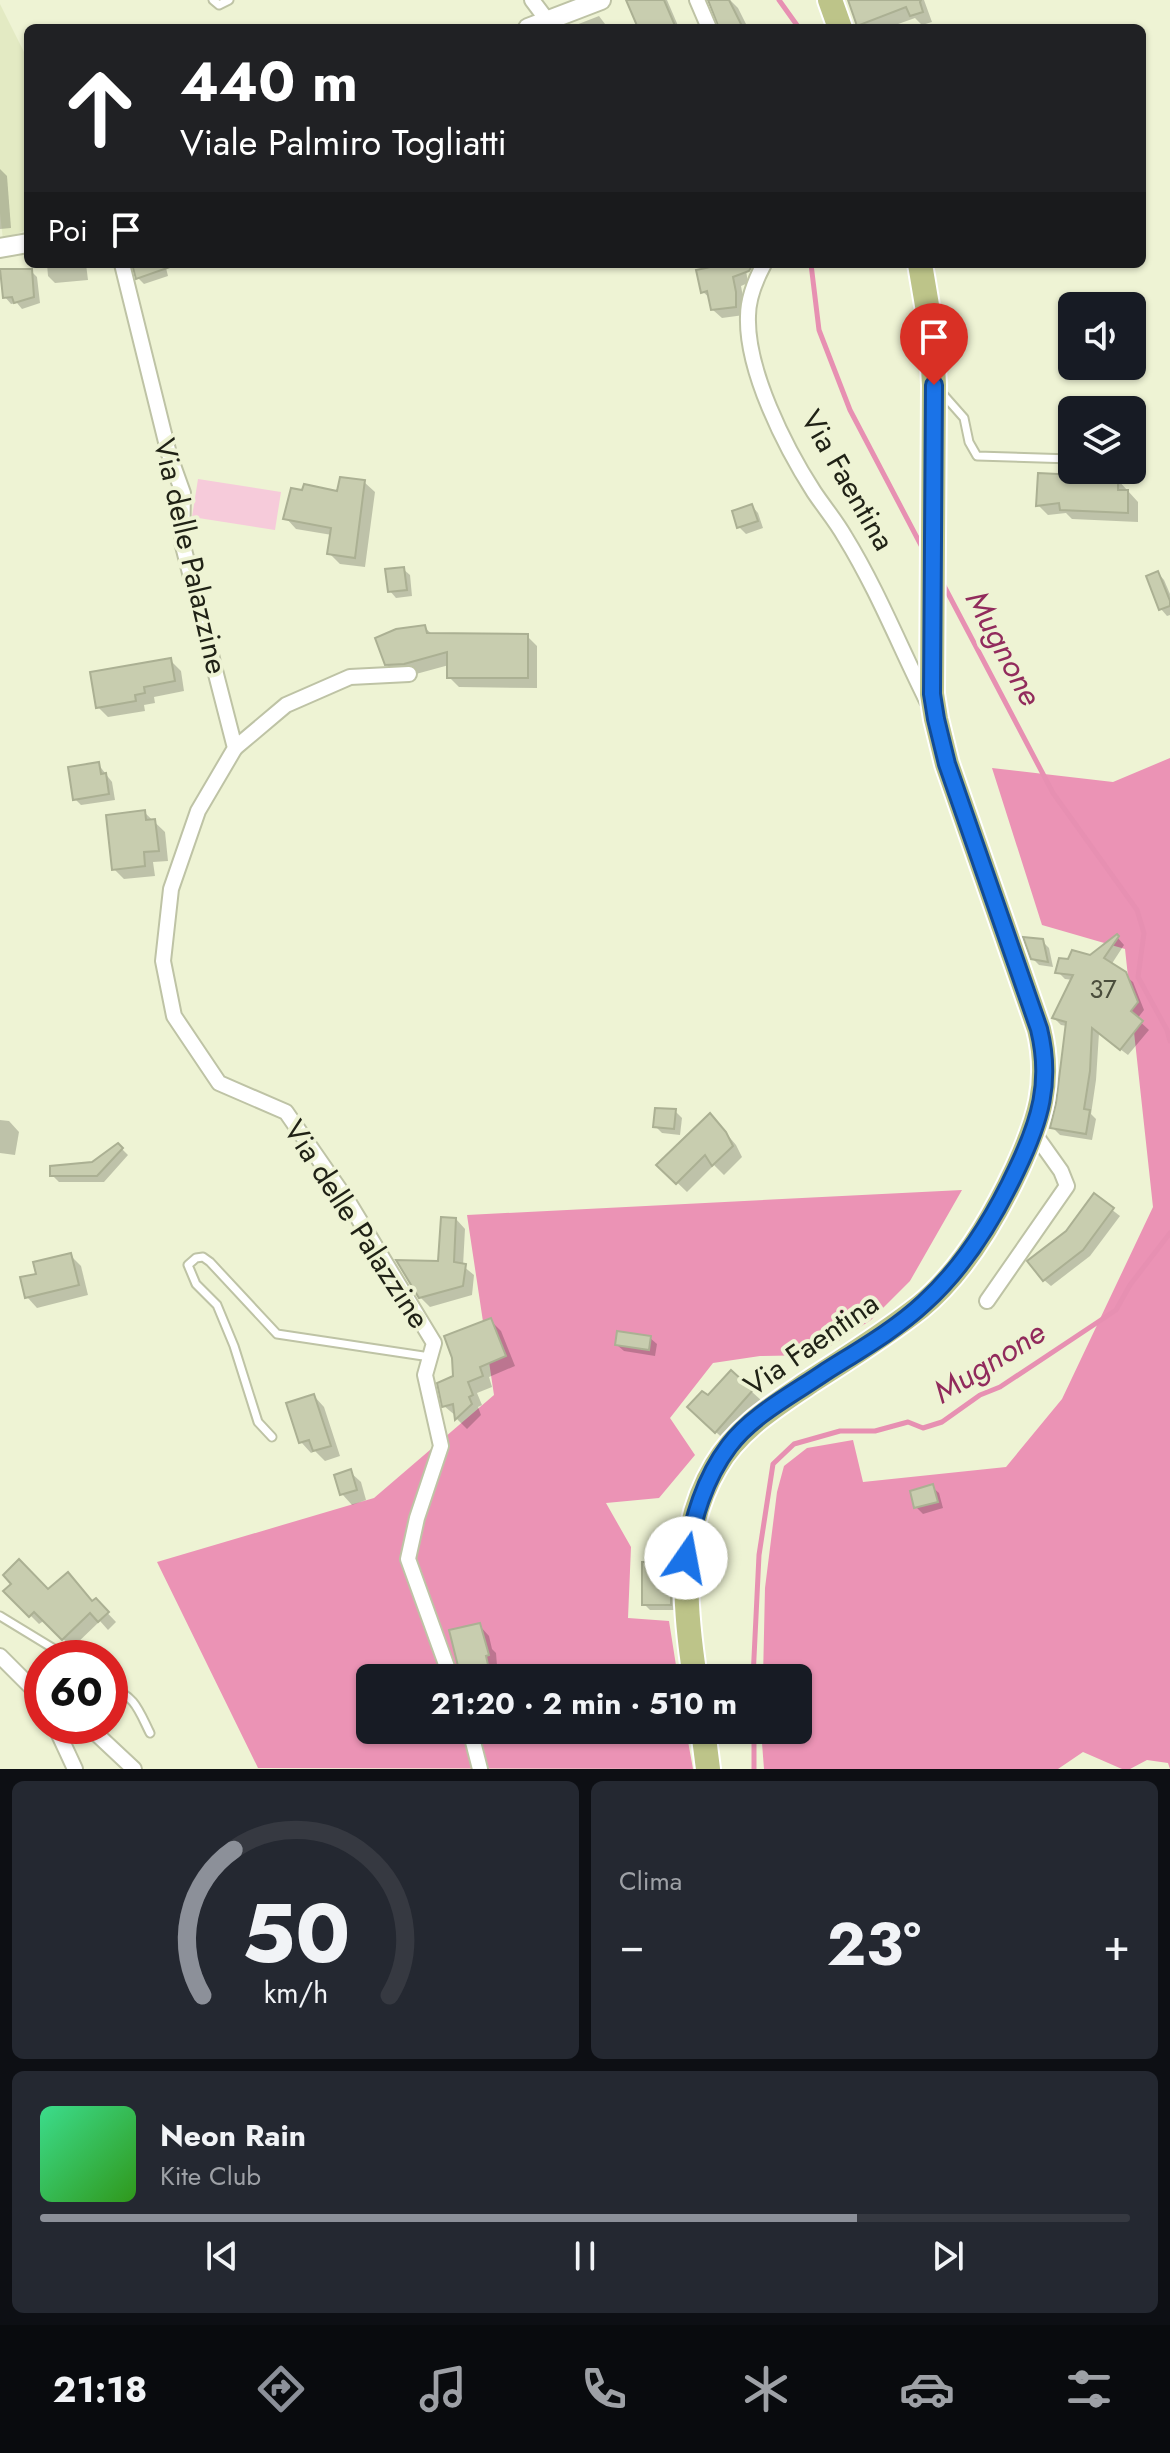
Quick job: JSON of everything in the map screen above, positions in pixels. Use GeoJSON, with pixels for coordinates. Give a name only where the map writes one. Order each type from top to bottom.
{"type":"FeatureCollection","features":[{"type":"Feature","properties":{"kind":"main road"},"geometry":{"type":"LineString","coordinates":[[830,0],[839,24]]}},
{"type":"Feature","properties":{"kind":"main road","name":"Via Faentina"},"geometry":{"type":"LineString","coordinates":[[693,1664],[685,1595],[686,1558],[701,1497],[714,1468],[730,1444],[757,1419],[892,1328],[922,1305],[948,1279],[973,1247],[1008,1189],[1034,1133],[1041,1107],[1045,1073],[1039,1029],[947,764],[932,694],[934,385],[931,329],[921,268]]}},
{"type":"Feature","properties":{"kind":"main road"},"geometry":{"type":"LineString","coordinates":[[705,1744],[708,1769]]}},
{"type":"Feature","properties":{"kind":"street"},"geometry":{"type":"LineString","coordinates":[[532,0],[547,20]]}},
{"type":"Feature","properties":{"kind":"street"},"geometry":{"type":"LineString","coordinates":[[538,24],[601,0]]}},
{"type":"Feature","properties":{"kind":"street"},"geometry":{"type":"LineString","coordinates":[[697,0],[707,24]]}},
{"type":"Feature","properties":{"kind":"street"},"geometry":{"type":"LineString","coordinates":[[0,248],[24,244]]}},
{"type":"Feature","properties":{"kind":"street","name":"Via delle Palazzine"},"geometry":{"type":"LineString","coordinates":[[123,268],[169,454],[183,493],[182,542],[235,748],[198,811],[171,889],[163,961],[174,1016],[219,1083],[286,1112],[349,1203],[434,1343],[425,1375],[441,1446],[417,1518],[408,1559],[446,1664]]}},
{"type":"Feature","properties":{"kind":"street","name":"Via Faentina"},"geometry":{"type":"LineString","coordinates":[[762,268],[748,316],[751,349],[777,425],[794,459],[845,536],[936,719]]}},
{"type":"Feature","properties":{"kind":"street"},"geometry":{"type":"LineString","coordinates":[[235,748],[286,705],[350,677],[409,674]]}},
{"type":"Feature","properties":{"kind":"street"},"geometry":{"type":"LineString","coordinates":[[987,1301],[1067,1186],[1061,1171],[1034,1133]]}},
{"type":"Feature","properties":{"kind":"street"},"geometry":{"type":"LineString","coordinates":[[0,1656],[24,1681]]}},
{"type":"Feature","properties":{"kind":"street"},"geometry":{"type":"LineString","coordinates":[[63,1744],[75,1769]]}},
{"type":"Feature","properties":{"kind":"street"},"geometry":{"type":"LineString","coordinates":[[107,1744],[134,1769]]}},
{"type":"Feature","properties":{"kind":"street"},"geometry":{"type":"LineString","coordinates":[[474,1744],[480,1769]]}},
{"type":"Feature","properties":{"kind":"lane"},"geometry":{"type":"LineString","coordinates":[[213,0],[219,5],[229,0]]}},
{"type":"Feature","properties":{"kind":"lane"},"geometry":{"type":"LineString","coordinates":[[934,385],[964,418],[969,442],[977,456],[1058,459]]}},
{"type":"Feature","properties":{"kind":"lane"},"geometry":{"type":"LineString","coordinates":[[272,1437],[258,1422],[234,1346],[217,1305],[196,1284],[191,1274],[188,1265],[196,1258],[203,1257],[210,1262],[277,1334],[430,1357]]}},
{"type":"Feature","properties":{"kind":"lane"},"geometry":{"type":"LineString","coordinates":[[0,1616],[39,1640]]}},
{"type":"Feature","properties":{"kind":"lane"},"geometry":{"type":"LineString","coordinates":[[128,1696],[150,1733]]}},
{"type":"Feature","properties":{"kind":"shaded area"},"geometry":{"type":"Polygon","coordinates":[[[0,4],[24,52],[24,231],[3,240],[0,213],[0,4]]]}},
{"type":"Feature","properties":{"kind":"shaded area"},"geometry":{"type":"Polygon","coordinates":[[[198,479],[281,492],[275,530],[192,517],[198,479]]]}},
{"type":"Feature","properties":{"kind":"shaded area"},"geometry":{"type":"Polygon","coordinates":[[[1170,758],[1170,1769],[1168,1763],[1147,1760],[1130,1769],[1122,1769],[1083,1752],[1058,1769],[764,1769],[762,1744],[812,1744],[812,1664],[763,1664],[765,1588],[777,1492],[784,1466],[807,1448],[853,1440],[863,1482],[1006,1467],[1062,1399],[1153,1207],[1125,949],[1042,925],[992,768],[1113,782],[1170,758]]]}},
{"type":"Feature","properties":{"kind":"shaded area"},"geometry":{"type":"Polygon","coordinates":[[[962,1190],[910,1281],[871,1320],[817,1355],[760,1356],[713,1363],[670,1418],[695,1455],[659,1498],[606,1503],[631,1547],[628,1618],[669,1621],[676,1664],[356,1664],[356,1744],[689,1744],[693,1769],[258,1768],[157,1562],[374,1498],[494,1395],[467,1215],[962,1190]]]}},
{"type":"Feature","properties":{"kind":"building"},"geometry":{"type":"Polygon","coordinates":[[[626,0],[664,0],[674,24],[636,24],[626,0]]]}},
{"type":"Feature","properties":{"kind":"building"},"geometry":{"type":"Polygon","coordinates":[[[708,0],[729,0],[741,24],[717,24],[708,0]]]}},
{"type":"Feature","properties":{"kind":"building"},"geometry":{"type":"Polygon","coordinates":[[[848,0],[921,0],[923,12],[910,16],[906,7],[856,24],[848,0]]]}},
{"type":"Feature","properties":{"kind":"building"},"geometry":{"type":"Polygon","coordinates":[[[133,268],[167,268],[136,279],[133,268]]]}},
{"type":"Feature","properties":{"kind":"building"},"geometry":{"type":"Polygon","coordinates":[[[751,268],[733,277],[736,307],[711,310],[707,291],[701,293],[696,270],[751,268]]]}},
{"type":"Feature","properties":{"kind":"building"},"geometry":{"type":"Polygon","coordinates":[[[0,269],[32,269],[34,297],[14,303],[12,297],[3,298],[0,269]]]}},
{"type":"Feature","properties":{"kind":"building"},"geometry":{"type":"Polygon","coordinates":[[[1038,473],[1058,474],[1058,484],[1118,484],[1118,490],[1128,490],[1128,513],[1060,510],[1059,503],[1036,506],[1038,473]]]}},
{"type":"Feature","properties":{"kind":"building"},"geometry":{"type":"Polygon","coordinates":[[[340,477],[365,480],[355,558],[327,554],[331,528],[283,519],[291,488],[302,490],[304,484],[337,491],[340,477]]]}},
{"type":"Feature","properties":{"kind":"building"},"geometry":{"type":"Polygon","coordinates":[[[752,504],[758,521],[737,528],[732,511],[752,504]]]}},
{"type":"Feature","properties":{"kind":"building"},"geometry":{"type":"Polygon","coordinates":[[[404,567],[407,590],[388,592],[385,569],[404,567]]]}},
{"type":"Feature","properties":{"kind":"building"},"geometry":{"type":"Polygon","coordinates":[[[1158,571],[1170,601],[1170,606],[1159,610],[1146,576],[1158,571]]]}},
{"type":"Feature","properties":{"kind":"building"},"geometry":{"type":"Polygon","coordinates":[[[425,625],[427,633],[528,634],[528,678],[447,678],[447,652],[404,664],[385,665],[375,638],[396,629],[425,625]]]}},
{"type":"Feature","properties":{"kind":"building"},"geometry":{"type":"Polygon","coordinates":[[[171,658],[175,681],[144,687],[145,693],[135,695],[136,701],[96,708],[90,672],[171,658]]]}},
{"type":"Feature","properties":{"kind":"building"},"geometry":{"type":"Polygon","coordinates":[[[99,762],[101,774],[106,773],[109,794],[73,800],[68,767],[99,762]]]}},
{"type":"Feature","properties":{"kind":"building"},"geometry":{"type":"Polygon","coordinates":[[[145,810],[146,820],[155,819],[159,851],[144,852],[145,866],[112,870],[106,815],[145,810]]]}},
{"type":"Feature","properties":{"kind":"building"},"geometry":{"type":"Polygon","coordinates":[[[1117,934],[1119,936],[1104,958],[1126,972],[1138,1002],[1131,1011],[1143,1021],[1120,1050],[1092,1028],[1084,1109],[1090,1110],[1086,1134],[1050,1128],[1066,1022],[1052,1018],[1073,975],[1055,973],[1059,958],[1068,959],[1072,950],[1090,955],[1117,934]]]}},
{"type":"Feature","properties":{"kind":"building"},"geometry":{"type":"Polygon","coordinates":[[[1023,937],[1043,939],[1048,962],[1031,959],[1023,937]]]}},
{"type":"Feature","properties":{"kind":"building"},"geometry":{"type":"Polygon","coordinates":[[[655,1108],[676,1109],[674,1129],[653,1127],[655,1108]]]}},
{"type":"Feature","properties":{"kind":"building"},"geometry":{"type":"Polygon","coordinates":[[[710,1113],[733,1146],[712,1166],[705,1155],[676,1184],[656,1165],[710,1113]]]}},
{"type":"Feature","properties":{"kind":"building"},"geometry":{"type":"Polygon","coordinates":[[[118,1143],[123,1148],[97,1176],[50,1176],[50,1166],[92,1162],[118,1143]]]}},
{"type":"Feature","properties":{"kind":"building"},"geometry":{"type":"Polygon","coordinates":[[[1094,1193],[1114,1208],[1083,1250],[1043,1281],[1027,1261],[1066,1231],[1094,1193]]]}},
{"type":"Feature","properties":{"kind":"building"},"geometry":{"type":"Polygon","coordinates":[[[441,1217],[456,1218],[454,1262],[466,1264],[463,1286],[419,1298],[396,1260],[438,1261],[441,1217]]]}},
{"type":"Feature","properties":{"kind":"building"},"geometry":{"type":"Polygon","coordinates":[[[71,1253],[79,1285],[25,1298],[20,1277],[36,1274],[33,1262],[71,1253]]]}},
{"type":"Feature","properties":{"kind":"building"},"geometry":{"type":"Polygon","coordinates":[[[491,1318],[506,1356],[480,1367],[483,1376],[468,1382],[473,1395],[469,1397],[472,1404],[455,1420],[453,1404],[442,1407],[437,1383],[453,1376],[452,1358],[444,1336],[491,1318]]]}},
{"type":"Feature","properties":{"kind":"building"},"geometry":{"type":"Polygon","coordinates":[[[617,1331],[651,1336],[649,1350],[615,1345],[617,1331]]]}},
{"type":"Feature","properties":{"kind":"building"},"geometry":{"type":"Polygon","coordinates":[[[731,1370],[753,1390],[715,1433],[687,1407],[702,1391],[708,1395],[731,1370]]]}},
{"type":"Feature","properties":{"kind":"building"},"geometry":{"type":"Polygon","coordinates":[[[314,1394],[331,1446],[313,1451],[309,1440],[299,1443],[286,1403],[314,1394]]]}},
{"type":"Feature","properties":{"kind":"building"},"geometry":{"type":"Polygon","coordinates":[[[351,1469],[357,1490],[340,1495],[334,1475],[351,1469]]]}},
{"type":"Feature","properties":{"kind":"building"},"geometry":{"type":"Polygon","coordinates":[[[933,1484],[938,1502],[914,1508],[910,1491],[933,1484]]]}},
{"type":"Feature","properties":{"kind":"building"},"geometry":{"type":"Polygon","coordinates":[[[19,1559],[48,1589],[68,1572],[92,1601],[96,1598],[109,1612],[98,1622],[90,1613],[62,1640],[34,1612],[29,1617],[3,1591],[11,1584],[3,1575],[19,1559]]]}},
{"type":"Feature","properties":{"kind":"building"},"geometry":{"type":"Polygon","coordinates":[[[642,1562],[671,1562],[671,1605],[642,1605],[642,1562]]]}},
{"type":"Feature","properties":{"kind":"building"},"geometry":{"type":"Polygon","coordinates":[[[480,1623],[489,1655],[486,1656],[488,1664],[458,1664],[449,1630],[480,1623]]]}},
{"type":"Feature","properties":{"kind":"waterway","name":"Mugnone"},"geometry":{"type":"LineString","coordinates":[[779,0],[796,24]]}},
{"type":"Feature","properties":{"kind":"waterway","name":"Mugnone"},"geometry":{"type":"LineString","coordinates":[[811,268],[819,330],[850,410],[923,549]]}},
{"type":"Feature","properties":{"kind":"waterway","name":"Mugnone"},"geometry":{"type":"LineString","coordinates":[[942,582],[1053,793],[1137,910],[1144,933],[1138,977],[1170,1041]]}},
{"type":"Feature","properties":{"kind":"waterway","name":"Mugnone"},"geometry":{"type":"LineString","coordinates":[[754,1664],[759,1555],[773,1464],[794,1444],[840,1431],[875,1431],[908,1422],[923,1428],[942,1422],[1116,1310],[1130,1285],[1170,1233]]}},
{"type":"Feature","properties":{"kind":"waterway","name":"Mugnone"},"geometry":{"type":"LineString","coordinates":[[754,1744],[754,1769]]}},
{"type":"Feature","properties":{"kind":"route"},"geometry":{"type":"LineString","coordinates":[[686,1558],[701,1497],[714,1468],[730,1444],[786,1398],[922,1305],[948,1279],[973,1247],[1008,1189],[1034,1133],[1041,1107],[1045,1073],[1039,1029],[947,764],[932,694],[934,385]]}}]}
